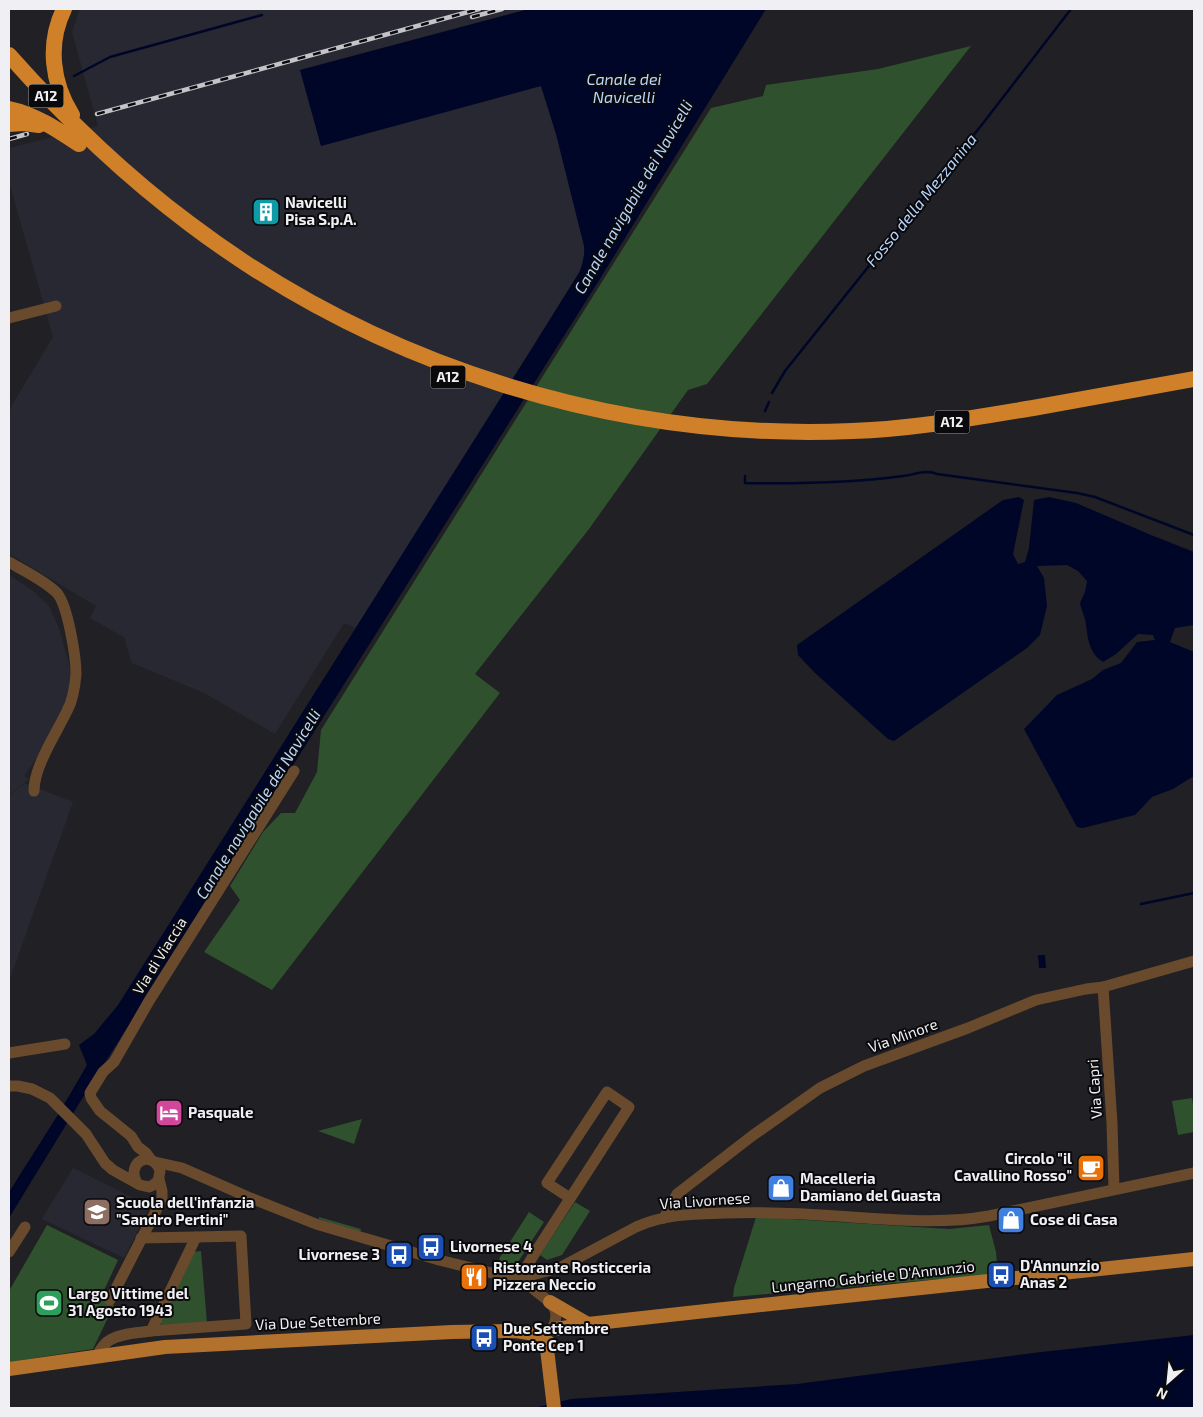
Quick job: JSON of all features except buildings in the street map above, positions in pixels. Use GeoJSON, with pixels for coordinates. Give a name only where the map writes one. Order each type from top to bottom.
{"type":"FeatureCollection","features":[{"type":"Feature","properties":{"kind":"highway"},"geometry":{"type":"LineString","coordinates":[[64,9],[54,38],[55,73],[59,89],[82,140]]}},
{"type":"Feature","properties":{"kind":"highway","name":"A12"},"geometry":{"type":"LineString","coordinates":[[9,55],[54,105],[82,140]]}},
{"type":"Feature","properties":{"kind":"highway","name":"A12"},"geometry":{"type":"LineString","coordinates":[[9,70],[139,197],[202,246],[282,298],[372,346],[451,378],[540,406],[622,424],[706,431],[853,432],[953,422],[1194,380]]}},
{"type":"Feature","properties":{"kind":"highway"},"geometry":{"type":"LineString","coordinates":[[9,109],[21,112],[82,140]]}},
{"type":"Feature","properties":{"kind":"highway"},"geometry":{"type":"LineString","coordinates":[[9,124],[24,123],[49,126]]}},
{"type":"Feature","properties":{"kind":"highway","name":"A12"},"geometry":{"type":"LineString","coordinates":[[706,431],[746,440],[809,442],[926,435],[1194,389]]}},
{"type":"Feature","properties":{"kind":"main road","name":"Lungarno Gabriele D'Annunzio"},"geometry":{"type":"LineString","coordinates":[[554,1328],[1194,1259]]}},
{"type":"Feature","properties":{"kind":"main road"},"geometry":{"type":"LineString","coordinates":[[550,1302],[588,1324]]}},
{"type":"Feature","properties":{"kind":"main road"},"geometry":{"type":"LineString","coordinates":[[554,1328],[557,1332],[553,1341],[544,1339],[547,1349],[554,1408]]}},
{"type":"Feature","properties":{"kind":"main road","name":"Via Due Settembre"},"geometry":{"type":"LineString","coordinates":[[9,1369],[165,1346],[425,1333],[516,1331],[544,1339]]}},
{"type":"Feature","properties":{"kind":"street"},"geometry":{"type":"LineString","coordinates":[[9,318],[56,306]]}},
{"type":"Feature","properties":{"kind":"street"},"geometry":{"type":"LineString","coordinates":[[9,562],[47,585],[59,597],[64,608],[76,669],[72,701],[38,767],[34,781],[34,791]]}},
{"type":"Feature","properties":{"kind":"street","name":"Via di Viaccia"},"geometry":{"type":"LineString","coordinates":[[153,1161],[138,1147],[131,1136],[97,1106],[90,1093],[103,1072],[114,1062],[294,771]]}},
{"type":"Feature","properties":{"kind":"street","name":"Via Minore"},"geometry":{"type":"LineString","coordinates":[[664,1218],[678,1194],[752,1136],[820,1088],[864,1066],[968,1028],[1036,1000],[1103,987],[1194,961]]}},
{"type":"Feature","properties":{"kind":"street","name":"Via Capri"},"geometry":{"type":"LineString","coordinates":[[1103,987],[1112,1123],[1114,1189]]}},
{"type":"Feature","properties":{"kind":"street"},"geometry":{"type":"LineString","coordinates":[[9,1053],[65,1044]]}},
{"type":"Feature","properties":{"kind":"street"},"geometry":{"type":"LineString","coordinates":[[9,1086],[32,1089],[50,1098],[80,1127],[102,1159],[113,1170],[149,1189]]}},
{"type":"Feature","properties":{"kind":"street"},"geometry":{"type":"LineString","coordinates":[[554,1328],[556,1311],[550,1302],[531,1287],[524,1276],[525,1270],[629,1107],[607,1092],[547,1183],[570,1198]]}},
{"type":"Feature","properties":{"kind":"street"},"geometry":{"type":"LineString","coordinates":[[110,1300],[159,1204],[149,1189],[134,1175],[138,1147]]}},
{"type":"Feature","properties":{"kind":"street"},"geometry":{"type":"LineString","coordinates":[[113,1170],[126,1168],[144,1160],[153,1161],[160,1171],[159,1178],[149,1189]]}},
{"type":"Feature","properties":{"kind":"street","name":"Via Livornese"},"geometry":{"type":"LineString","coordinates":[[153,1161],[180,1168],[256,1201],[316,1224],[504,1276],[539,1274],[561,1267],[642,1224],[664,1218],[769,1212],[918,1222],[959,1220],[1194,1173]]}},
{"type":"Feature","properties":{"kind":"street"},"geometry":{"type":"LineString","coordinates":[[149,1189],[159,1178],[180,1168]]}},
{"type":"Feature","properties":{"kind":"street"},"geometry":{"type":"LineString","coordinates":[[9,1252],[24,1227]]}},
{"type":"Feature","properties":{"kind":"street","name":"Via Due Settembre"},"geometry":{"type":"LineString","coordinates":[[97,1356],[109,1340],[123,1336],[151,1331],[246,1324],[241,1236],[141,1238]]}},
{"type":"Feature","properties":{"kind":"street"},"geometry":{"type":"LineString","coordinates":[[151,1331],[196,1237]]}},
{"type":"Feature","properties":{"kind":"shaded area"},"geometry":{"type":"Polygon","coordinates":[[[80,9],[529,9],[300,70],[321,146],[541,86],[556,134],[585,252],[580,271],[356,628],[344,623],[275,734],[204,693],[132,663],[125,638],[90,618],[96,606],[9,554],[9,410],[53,337],[9,182],[9,148],[98,126],[72,32],[80,9]]]}},
{"type":"Feature","properties":{"kind":"shaded area"},"geometry":{"type":"Polygon","coordinates":[[[9,575],[32,590],[49,606],[59,628],[71,672],[69,693],[45,746],[24,776],[29,779],[9,795],[9,575]]]}},
{"type":"Feature","properties":{"kind":"shaded area"},"geometry":{"type":"Polygon","coordinates":[[[25,783],[73,802],[9,981],[9,796],[25,783]]]}},
{"type":"Feature","properties":{"kind":"shaded area","name":"Scuola dell'infanzia \"Sandro Pertini\""},"geometry":{"type":"Polygon","coordinates":[[[73,1168],[150,1206],[124,1258],[42,1219],[73,1168]]]}},
{"type":"Feature","properties":{"kind":"green space"},"geometry":{"type":"Polygon","coordinates":[[[971,46],[707,384],[688,390],[589,529],[475,674],[500,693],[272,990],[204,952],[240,900],[230,886],[263,832],[281,813],[295,813],[317,772],[321,730],[711,108],[763,96],[766,85],[878,69],[971,46]]]}},
{"type":"Feature","properties":{"kind":"green space"},"geometry":{"type":"Polygon","coordinates":[[[1192,1098],[1194,1132],[1178,1135],[1172,1101],[1192,1098]]]}},
{"type":"Feature","properties":{"kind":"green space"},"geometry":{"type":"Polygon","coordinates":[[[362,1119],[354,1144],[318,1131],[362,1119]]]}},
{"type":"Feature","properties":{"kind":"green space"},"geometry":{"type":"Polygon","coordinates":[[[575,1202],[590,1211],[562,1255],[547,1260],[540,1255],[575,1202]]]}},
{"type":"Feature","properties":{"kind":"green space"},"geometry":{"type":"Polygon","coordinates":[[[529,1212],[544,1222],[518,1262],[521,1266],[501,1269],[503,1263],[499,1259],[529,1212]]]}},
{"type":"Feature","properties":{"kind":"green space"},"geometry":{"type":"Polygon","coordinates":[[[319,1217],[361,1229],[360,1232],[319,1219],[319,1217]]]}},
{"type":"Feature","properties":{"kind":"green space"},"geometry":{"type":"Polygon","coordinates":[[[756,1217],[949,1229],[989,1225],[996,1252],[998,1274],[733,1297],[734,1288],[756,1217]]]}},
{"type":"Feature","properties":{"kind":"green space"},"geometry":{"type":"Polygon","coordinates":[[[47,1225],[118,1260],[101,1297],[114,1305],[93,1349],[9,1362],[9,1291],[47,1225]]]}},
{"type":"Feature","properties":{"kind":"green space"},"geometry":{"type":"Polygon","coordinates":[[[201,1251],[207,1323],[161,1325],[159,1322],[193,1252],[201,1251]]]}},
{"type":"Feature","properties":{"kind":"water","name":"Canale dei Navicelli"},"geometry":{"type":"Polygon","coordinates":[[[529,9],[766,9],[598,282],[80,1102],[9,1218],[9,1192],[87,1065],[79,1045],[94,1034],[118,1005],[529,353],[580,271],[583,261],[584,246],[556,134],[541,86],[321,146],[300,70],[529,9]]]}},
{"type":"Feature","properties":{"kind":"water"},"geometry":{"type":"Polygon","coordinates":[[[1019,497],[1024,500],[1013,554],[1018,564],[1025,562],[1029,548],[1034,500],[1049,497],[1076,503],[1194,552],[1194,625],[1175,628],[1170,642],[1194,652],[1194,776],[1173,789],[1152,797],[1135,815],[1083,828],[1077,827],[1024,729],[1057,695],[1092,679],[1103,670],[1121,663],[1137,642],[1155,640],[1153,635],[1138,634],[1116,654],[1103,662],[1098,658],[1089,643],[1080,603],[1087,581],[1078,571],[1067,565],[1037,566],[1044,578],[1047,606],[1040,635],[1027,648],[894,741],[888,739],[814,672],[798,655],[797,645],[1003,500],[1019,497]]]}},
{"type":"Feature","properties":{"kind":"water"},"geometry":{"type":"Polygon","coordinates":[[[1038,955],[1045,955],[1046,968],[1039,968],[1038,955]]]}},
{"type":"Feature","properties":{"kind":"water"},"geometry":{"type":"Polygon","coordinates":[[[1194,1335],[1194,1408],[534,1408],[571,1399],[797,1384],[1033,1353],[1194,1335]]]}},
{"type":"Feature","properties":{"kind":"waterway","name":"Fosso della Mezzanina"},"geometry":{"type":"LineString","coordinates":[[772,393],[785,371],[984,122],[1071,9],[1073,9]]}},
{"type":"Feature","properties":{"kind":"waterway"},"geometry":{"type":"LineString","coordinates":[[74,76],[110,57],[262,15]]}},
{"type":"Feature","properties":{"kind":"waterway"},"geometry":{"type":"LineString","coordinates":[[765,411],[769,402]]}},
{"type":"Feature","properties":{"kind":"waterway"},"geometry":{"type":"LineString","coordinates":[[745,476],[745,483],[804,483],[844,482],[924,472],[933,473],[1095,497],[1194,535]]}},
{"type":"Feature","properties":{"kind":"waterway"},"geometry":{"type":"LineString","coordinates":[[1141,904],[1194,893]]}},
{"type":"Feature","properties":{"kind":"railway"},"geometry":{"type":"LineString","coordinates":[[97,114],[479,9]]}},
{"type":"Feature","properties":{"kind":"railway"},"geometry":{"type":"LineString","coordinates":[[472,17],[502,9]]}},
{"type":"Feature","properties":{"kind":"railway"},"geometry":{"type":"LineString","coordinates":[[9,139],[27,134]]}},
{"type":"Feature","properties":{"kind":"place","name":"Navicelli Pisa S.p.A."},"geometry":{"type":"Point","coordinates":[266,212]}},
{"type":"Feature","properties":{"kind":"place","name":"Pasquale"},"geometry":{"type":"Point","coordinates":[169,1113]}},
{"type":"Feature","properties":{"kind":"place","name":"Circolo \"il Cavallino Rosso\""},"geometry":{"type":"Point","coordinates":[1091,1168]}},
{"type":"Feature","properties":{"kind":"place","name":"Macelleria Damiano del Guasta"},"geometry":{"type":"Point","coordinates":[781,1188]}},
{"type":"Feature","properties":{"kind":"place","name":"Scuola dell'infanzia \"Sandro Pertini\""},"geometry":{"type":"Point","coordinates":[97,1212]}},
{"type":"Feature","properties":{"kind":"place","name":"Cose di Casa"},"geometry":{"type":"Point","coordinates":[1011,1220]}},
{"type":"Feature","properties":{"kind":"place","name":"Livornese 4"},"geometry":{"type":"Point","coordinates":[431,1247]}},
{"type":"Feature","properties":{"kind":"place","name":"Livornese 3"},"geometry":{"type":"Point","coordinates":[399,1255]}},
{"type":"Feature","properties":{"kind":"place","name":"D'Annunzio Anas 2"},"geometry":{"type":"Point","coordinates":[1001,1275]}},
{"type":"Feature","properties":{"kind":"place","name":"Ristorante Rosticceria Pizzera Neccio"},"geometry":{"type":"Point","coordinates":[474,1277]}},
{"type":"Feature","properties":{"kind":"place","name":"Largo Vittime del 31 Agosto 1943"},"geometry":{"type":"Point","coordinates":[49,1303]}},
{"type":"Feature","properties":{"kind":"place","name":"Due Settembre Ponte Cep 1"},"geometry":{"type":"Point","coordinates":[484,1338]}},
{"type":"Feature","properties":{"kind":"water label","name":"Canale navigabile dei Navicelli"},"geometry":{"type":"Point","coordinates":[633,197]}},
{"type":"Feature","properties":{"kind":"water label","name":"Canale navigabile dei Navicelli"},"geometry":{"type":"Point","coordinates":[258,804]}}]}
